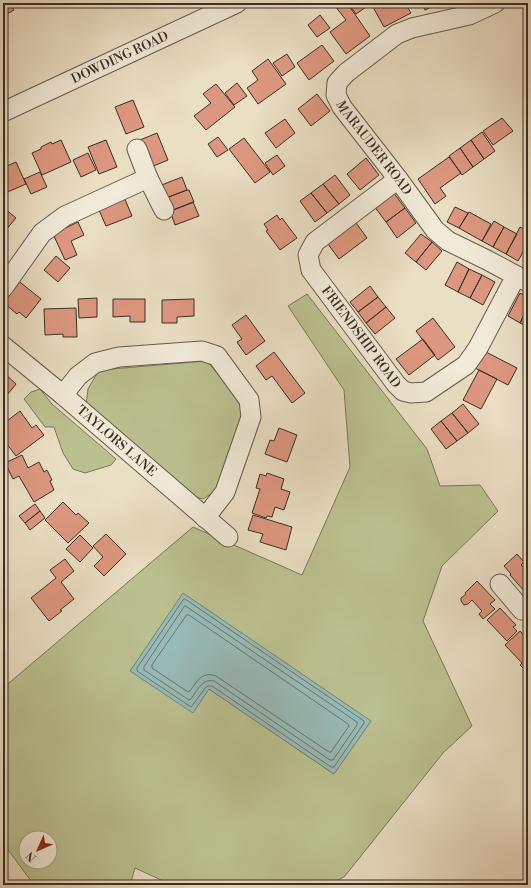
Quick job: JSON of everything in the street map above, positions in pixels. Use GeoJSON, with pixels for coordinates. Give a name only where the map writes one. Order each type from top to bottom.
{"type":"FeatureCollection","features":[{"type":"Feature","properties":{"kind":"street","name":"DOWDING ROAD"},"geometry":{"type":"LineString","coordinates":[[3,112],[237,3]]}},
{"type":"Feature","properties":{"kind":"street","name":"MARAUDER ROAD"},"geometry":{"type":"LineString","coordinates":[[495,3],[469,15],[412,28],[397,34],[346,73],[337,83],[336,94],[342,107],[398,179],[435,230],[448,241],[522,279]]}},
{"type":"Feature","properties":{"kind":"street"},"geometry":{"type":"LineString","coordinates":[[136,149],[164,210]]}},
{"type":"Feature","properties":{"kind":"street"},"geometry":{"type":"LineString","coordinates":[[3,288],[42,233],[65,216],[148,178]]}},
{"type":"Feature","properties":{"kind":"street","name":"FRIENDSHIP ROAD"},"geometry":{"type":"LineString","coordinates":[[398,179],[315,242],[308,255],[311,270],[396,384],[403,391],[411,393],[426,392],[466,365],[522,279]]}},
{"type":"Feature","properties":{"kind":"street","name":"TAYLORS LANE"},"geometry":{"type":"LineString","coordinates":[[3,346],[63,395],[228,537]]}},
{"type":"Feature","properties":{"kind":"street"},"geometry":{"type":"LineString","coordinates":[[63,395],[78,376],[95,363],[119,357],[202,351],[217,356],[249,400],[251,416],[225,492],[206,518]]}},
{"type":"Feature","properties":{"kind":"street"},"geometry":{"type":"LineString","coordinates":[[500,584],[526,610]]}},
{"type":"Feature","properties":{"kind":"green space"},"geometry":{"type":"Polygon","coordinates":[[[307,294],[427,449],[440,486],[480,485],[498,511],[442,566],[423,621],[472,726],[443,753],[345,876],[330,885],[172,885],[135,868],[130,885],[34,885],[23,870],[58,870],[58,830],[18,830],[18,863],[3,843],[3,688],[193,527],[302,575],[350,467],[344,390],[288,306],[307,294]],[[209,689],[334,774],[370,721],[209,689]]]}},
{"type":"Feature","properties":{"kind":"green space"},"geometry":{"type":"Polygon","coordinates":[[[207,361],[242,403],[246,422],[223,486],[203,499],[190,495],[86,405],[88,389],[99,370],[207,361]]]}},
{"type":"Feature","properties":{"kind":"green space"},"geometry":{"type":"Polygon","coordinates":[[[40,389],[52,404],[116,459],[111,465],[85,473],[73,469],[63,453],[54,427],[45,427],[24,399],[31,392],[40,389]]]}},
{"type":"Feature","properties":{"kind":"water"},"geometry":{"type":"Polygon","coordinates":[[[183,593],[371,721],[334,774],[209,689],[193,713],[130,671],[183,593]]]}},
{"type":"Feature","properties":{"kind":"building"},"geometry":{"type":"Polygon","coordinates":[[[3,3],[10,3],[14,10],[3,16],[3,3]]]}},
{"type":"Feature","properties":{"kind":"building"},"geometry":{"type":"Polygon","coordinates":[[[339,3],[347,3],[370,36],[346,54],[330,32],[346,20],[335,6],[339,3]]]}},
{"type":"Feature","properties":{"kind":"building"},"geometry":{"type":"Polygon","coordinates":[[[348,3],[367,3],[369,5],[356,14],[348,3]]]}},
{"type":"Feature","properties":{"kind":"building"},"geometry":{"type":"Polygon","coordinates":[[[382,3],[405,3],[411,13],[384,27],[373,7],[382,3]]]}},
{"type":"Feature","properties":{"kind":"building"},"geometry":{"type":"Polygon","coordinates":[[[421,3],[439,3],[425,10],[421,3]]]}},
{"type":"Feature","properties":{"kind":"building"},"geometry":{"type":"Polygon","coordinates":[[[320,15],[330,28],[317,37],[308,25],[320,15]]]}},
{"type":"Feature","properties":{"kind":"building"},"geometry":{"type":"Polygon","coordinates":[[[3,17],[8,26],[3,29],[3,17]]]}},
{"type":"Feature","properties":{"kind":"building"},"geometry":{"type":"Polygon","coordinates":[[[322,45],[334,61],[309,80],[297,63],[322,45]]]}},
{"type":"Feature","properties":{"kind":"building"},"geometry":{"type":"Polygon","coordinates":[[[287,54],[295,67],[282,76],[273,63],[287,54]]]}},
{"type":"Feature","properties":{"kind":"building"},"geometry":{"type":"Polygon","coordinates":[[[268,59],[286,84],[258,104],[247,88],[258,80],[252,71],[268,59]]]}},
{"type":"Feature","properties":{"kind":"building"},"geometry":{"type":"Polygon","coordinates":[[[237,83],[247,96],[234,105],[225,93],[237,83]]]}},
{"type":"Feature","properties":{"kind":"building"},"geometry":{"type":"Polygon","coordinates":[[[216,84],[235,107],[206,130],[194,116],[211,103],[203,94],[216,84]]]}},
{"type":"Feature","properties":{"kind":"building"},"geometry":{"type":"Polygon","coordinates":[[[317,94],[330,111],[311,126],[298,109],[317,94]]]}},
{"type":"Feature","properties":{"kind":"building"},"geometry":{"type":"Polygon","coordinates":[[[133,100],[144,127],[126,134],[115,107],[133,100]]]}},
{"type":"Feature","properties":{"kind":"building"},"geometry":{"type":"Polygon","coordinates":[[[502,118],[513,131],[493,145],[483,131],[502,118]]]}},
{"type":"Feature","properties":{"kind":"building"},"geometry":{"type":"Polygon","coordinates":[[[285,119],[295,133],[276,148],[265,133],[285,119]]]}},
{"type":"Feature","properties":{"kind":"building"},"geometry":{"type":"Polygon","coordinates":[[[482,132],[495,151],[484,159],[471,140],[482,132]]]}},
{"type":"Feature","properties":{"kind":"building"},"geometry":{"type":"Polygon","coordinates":[[[157,133],[168,160],[151,167],[140,140],[157,133]]]}},
{"type":"Feature","properties":{"kind":"building"},"geometry":{"type":"Polygon","coordinates":[[[218,137],[228,150],[217,157],[208,144],[218,137]]]}},
{"type":"Feature","properties":{"kind":"building"},"geometry":{"type":"Polygon","coordinates":[[[244,138],[270,172],[255,183],[229,149],[244,138]]]}},
{"type":"Feature","properties":{"kind":"building"},"geometry":{"type":"Polygon","coordinates":[[[61,140],[71,162],[42,175],[32,153],[51,142],[52,144],[61,140]]]}},
{"type":"Feature","properties":{"kind":"building"},"geometry":{"type":"Polygon","coordinates":[[[106,140],[117,167],[99,174],[88,147],[106,140]]]}},
{"type":"Feature","properties":{"kind":"building"},"geometry":{"type":"Polygon","coordinates":[[[471,140],[484,159],[473,167],[460,148],[471,140]]]}},
{"type":"Feature","properties":{"kind":"building"},"geometry":{"type":"Polygon","coordinates":[[[460,148],[473,167],[462,175],[449,156],[460,148]]]}},
{"type":"Feature","properties":{"kind":"building"},"geometry":{"type":"Polygon","coordinates":[[[88,153],[96,170],[81,177],[73,160],[88,153]]]}},
{"type":"Feature","properties":{"kind":"building"},"geometry":{"type":"Polygon","coordinates":[[[277,155],[285,166],[273,175],[265,163],[277,155]]]}},
{"type":"Feature","properties":{"kind":"building"},"geometry":{"type":"Polygon","coordinates":[[[449,157],[461,173],[440,188],[446,196],[435,204],[418,179],[449,157]]]}},
{"type":"Feature","properties":{"kind":"building"},"geometry":{"type":"Polygon","coordinates":[[[366,158],[379,175],[360,190],[347,174],[366,158]]]}},
{"type":"Feature","properties":{"kind":"building"},"geometry":{"type":"Polygon","coordinates":[[[16,162],[26,184],[3,194],[3,166],[16,162]]]}},
{"type":"Feature","properties":{"kind":"building"},"geometry":{"type":"Polygon","coordinates":[[[40,172],[47,187],[31,194],[24,179],[40,172]]]}},
{"type":"Feature","properties":{"kind":"building"},"geometry":{"type":"Polygon","coordinates":[[[335,175],[350,195],[339,204],[323,184],[335,175]]]}},
{"type":"Feature","properties":{"kind":"building"},"geometry":{"type":"Polygon","coordinates":[[[182,177],[187,190],[166,198],[159,186],[182,177]]]}},
{"type":"Feature","properties":{"kind":"building"},"geometry":{"type":"Polygon","coordinates":[[[323,184],[339,204],[327,213],[311,193],[323,184]]]}},
{"type":"Feature","properties":{"kind":"building"},"geometry":{"type":"Polygon","coordinates":[[[189,190],[194,202],[171,211],[166,198],[189,190]]]}},
{"type":"Feature","properties":{"kind":"building"},"geometry":{"type":"Polygon","coordinates":[[[393,192],[405,208],[386,222],[374,206],[393,192]]]}},
{"type":"Feature","properties":{"kind":"building"},"geometry":{"type":"Polygon","coordinates":[[[311,193],[327,213],[315,222],[300,201],[311,193]]]}},
{"type":"Feature","properties":{"kind":"building"},"geometry":{"type":"Polygon","coordinates":[[[124,197],[132,216],[106,226],[98,208],[124,197]]]}},
{"type":"Feature","properties":{"kind":"building"},"geometry":{"type":"Polygon","coordinates":[[[193,202],[199,216],[175,225],[170,211],[193,202]]]}},
{"type":"Feature","properties":{"kind":"building"},"geometry":{"type":"Polygon","coordinates":[[[455,207],[468,213],[459,228],[447,222],[455,207]]]}},
{"type":"Feature","properties":{"kind":"building"},"geometry":{"type":"Polygon","coordinates":[[[3,208],[16,218],[5,231],[3,230],[3,208]]]}},
{"type":"Feature","properties":{"kind":"building"},"geometry":{"type":"Polygon","coordinates":[[[405,208],[416,223],[397,238],[386,222],[405,208]]]}},
{"type":"Feature","properties":{"kind":"building"},"geometry":{"type":"Polygon","coordinates":[[[469,212],[491,224],[482,241],[459,228],[469,212]]]}},
{"type":"Feature","properties":{"kind":"building"},"geometry":{"type":"Polygon","coordinates":[[[277,215],[280,220],[282,218],[297,238],[280,250],[266,231],[268,230],[264,224],[277,215]]]}},
{"type":"Feature","properties":{"kind":"building"},"geometry":{"type":"Polygon","coordinates":[[[354,220],[367,238],[339,259],[325,240],[354,220]]]}},
{"type":"Feature","properties":{"kind":"building"},"geometry":{"type":"Polygon","coordinates":[[[494,221],[504,227],[493,247],[482,241],[494,221]]]}},
{"type":"Feature","properties":{"kind":"building"},"geometry":{"type":"Polygon","coordinates":[[[78,222],[84,235],[71,241],[77,255],[65,260],[53,234],[78,222]]]}},
{"type":"Feature","properties":{"kind":"building"},"geometry":{"type":"Polygon","coordinates":[[[504,227],[517,234],[506,254],[493,247],[504,227]]]}},
{"type":"Feature","properties":{"kind":"building"},"geometry":{"type":"Polygon","coordinates":[[[520,227],[528,231],[528,243],[518,261],[506,254],[520,227]]]}},
{"type":"Feature","properties":{"kind":"building"},"geometry":{"type":"Polygon","coordinates":[[[421,234],[432,242],[416,262],[405,253],[421,234]]]}},
{"type":"Feature","properties":{"kind":"building"},"geometry":{"type":"Polygon","coordinates":[[[432,242],[442,251],[426,270],[416,262],[432,242]]]}},
{"type":"Feature","properties":{"kind":"building"},"geometry":{"type":"Polygon","coordinates":[[[56,256],[70,268],[58,282],[44,270],[56,256]]]}},
{"type":"Feature","properties":{"kind":"building"},"geometry":{"type":"Polygon","coordinates":[[[457,262],[469,269],[458,292],[445,285],[457,262]]]}},
{"type":"Feature","properties":{"kind":"building"},"geometry":{"type":"Polygon","coordinates":[[[469,269],[482,275],[470,298],[458,292],[469,269]]]}},
{"type":"Feature","properties":{"kind":"building"},"geometry":{"type":"Polygon","coordinates":[[[482,275],[495,282],[483,305],[470,298],[482,275]]]}},
{"type":"Feature","properties":{"kind":"building"},"geometry":{"type":"Polygon","coordinates":[[[16,279],[41,299],[26,318],[19,312],[17,314],[5,304],[7,303],[3,300],[3,295],[16,279]]]}},
{"type":"Feature","properties":{"kind":"building"},"geometry":{"type":"Polygon","coordinates":[[[370,286],[378,297],[358,312],[350,302],[370,286]]]}},
{"type":"Feature","properties":{"kind":"building"},"geometry":{"type":"Polygon","coordinates":[[[520,293],[528,297],[528,307],[520,323],[508,316],[520,293]]]}},
{"type":"Feature","properties":{"kind":"building"},"geometry":{"type":"Polygon","coordinates":[[[378,297],[386,307],[366,323],[358,312],[378,297]]]}},
{"type":"Feature","properties":{"kind":"building"},"geometry":{"type":"Polygon","coordinates":[[[97,298],[97,317],[79,318],[78,299],[97,298]]]}},
{"type":"Feature","properties":{"kind":"building"},"geometry":{"type":"Polygon","coordinates":[[[113,299],[145,299],[145,322],[130,322],[130,316],[113,317],[113,299]]]}},
{"type":"Feature","properties":{"kind":"building"},"geometry":{"type":"Polygon","coordinates":[[[194,299],[194,316],[177,317],[177,323],[162,323],[162,300],[194,299]]]}},
{"type":"Feature","properties":{"kind":"building"},"geometry":{"type":"Polygon","coordinates":[[[386,307],[395,318],[375,334],[366,323],[386,307]]]}},
{"type":"Feature","properties":{"kind":"building"},"geometry":{"type":"Polygon","coordinates":[[[528,307],[528,327],[520,323],[528,307]]]}},
{"type":"Feature","properties":{"kind":"building"},"geometry":{"type":"Polygon","coordinates":[[[76,308],[77,337],[63,337],[63,334],[45,335],[44,309],[76,308]]]}},
{"type":"Feature","properties":{"kind":"building"},"geometry":{"type":"Polygon","coordinates":[[[246,315],[265,341],[246,355],[237,342],[242,339],[232,325],[246,315]]]}},
{"type":"Feature","properties":{"kind":"building"},"geometry":{"type":"Polygon","coordinates":[[[433,318],[455,347],[438,360],[416,331],[433,318]]]}},
{"type":"Feature","properties":{"kind":"building"},"geometry":{"type":"Polygon","coordinates":[[[423,339],[435,355],[409,375],[396,359],[423,339]]]}},
{"type":"Feature","properties":{"kind":"building"},"geometry":{"type":"Polygon","coordinates":[[[484,351],[517,368],[508,385],[475,368],[484,351]]]}},
{"type":"Feature","properties":{"kind":"building"},"geometry":{"type":"Polygon","coordinates":[[[274,352],[305,393],[292,403],[272,376],[266,380],[256,366],[274,352]]]}},
{"type":"Feature","properties":{"kind":"building"},"geometry":{"type":"Polygon","coordinates":[[[479,370],[497,379],[481,409],[463,400],[479,370]]]}},
{"type":"Feature","properties":{"kind":"building"},"geometry":{"type":"Polygon","coordinates":[[[3,372],[16,384],[3,400],[3,372]]]}},
{"type":"Feature","properties":{"kind":"building"},"geometry":{"type":"Polygon","coordinates":[[[463,404],[479,424],[468,433],[452,413],[463,404]]]}},
{"type":"Feature","properties":{"kind":"building"},"geometry":{"type":"Polygon","coordinates":[[[20,411],[32,428],[36,425],[44,435],[16,456],[3,439],[8,436],[3,429],[3,424],[20,411]]]}},
{"type":"Feature","properties":{"kind":"building"},"geometry":{"type":"Polygon","coordinates":[[[452,413],[468,433],[457,441],[441,421],[452,413]]]}},
{"type":"Feature","properties":{"kind":"building"},"geometry":{"type":"Polygon","coordinates":[[[441,421],[457,441],[446,449],[431,429],[441,421]]]}},
{"type":"Feature","properties":{"kind":"building"},"geometry":{"type":"Polygon","coordinates":[[[279,428],[297,435],[287,462],[265,454],[270,440],[274,441],[279,428]]]}},
{"type":"Feature","properties":{"kind":"building"},"geometry":{"type":"Polygon","coordinates":[[[22,455],[28,468],[39,462],[44,472],[47,470],[52,480],[50,481],[54,490],[34,502],[19,476],[13,479],[5,463],[22,455]]]}},
{"type":"Feature","properties":{"kind":"building"},"geometry":{"type":"Polygon","coordinates":[[[267,473],[284,479],[281,489],[290,492],[284,510],[275,507],[272,517],[267,516],[266,518],[252,513],[260,489],[256,488],[260,474],[266,476],[267,473]]]}},
{"type":"Feature","properties":{"kind":"building"},"geometry":{"type":"Polygon","coordinates":[[[63,502],[76,515],[78,513],[89,523],[68,543],[45,520],[63,502]]]}},
{"type":"Feature","properties":{"kind":"building"},"geometry":{"type":"Polygon","coordinates":[[[35,504],[40,511],[25,523],[19,516],[35,504]]]}},
{"type":"Feature","properties":{"kind":"building"},"geometry":{"type":"Polygon","coordinates":[[[40,511],[45,518],[30,530],[25,523],[40,511]]]}},
{"type":"Feature","properties":{"kind":"building"},"geometry":{"type":"Polygon","coordinates":[[[253,515],[292,527],[286,550],[260,542],[263,534],[248,530],[253,515]]]}},
{"type":"Feature","properties":{"kind":"building"},"geometry":{"type":"Polygon","coordinates":[[[106,534],[126,554],[104,576],[94,566],[103,557],[93,546],[106,534]]]}},
{"type":"Feature","properties":{"kind":"building"},"geometry":{"type":"Polygon","coordinates":[[[80,535],[93,548],[80,562],[66,549],[80,535]]]}},
{"type":"Feature","properties":{"kind":"building"},"geometry":{"type":"Polygon","coordinates":[[[517,554],[524,562],[521,565],[524,568],[528,564],[528,592],[526,593],[504,566],[517,554]]]}},
{"type":"Feature","properties":{"kind":"building"},"geometry":{"type":"Polygon","coordinates":[[[65,559],[74,571],[61,582],[74,599],[49,621],[31,598],[56,578],[50,570],[65,559]]]}},
{"type":"Feature","properties":{"kind":"building"},"geometry":{"type":"Polygon","coordinates":[[[477,581],[495,600],[490,604],[495,609],[483,619],[479,614],[482,611],[472,600],[468,604],[464,605],[461,601],[461,598],[466,594],[465,593],[477,581]]]}},
{"type":"Feature","properties":{"kind":"building"},"geometry":{"type":"Polygon","coordinates":[[[500,608],[516,625],[513,627],[517,631],[507,641],[487,620],[500,608]]]}},
{"type":"Feature","properties":{"kind":"building"},"geometry":{"type":"Polygon","coordinates":[[[520,631],[528,640],[528,667],[525,670],[520,665],[522,663],[505,645],[520,631]]]}}]}
